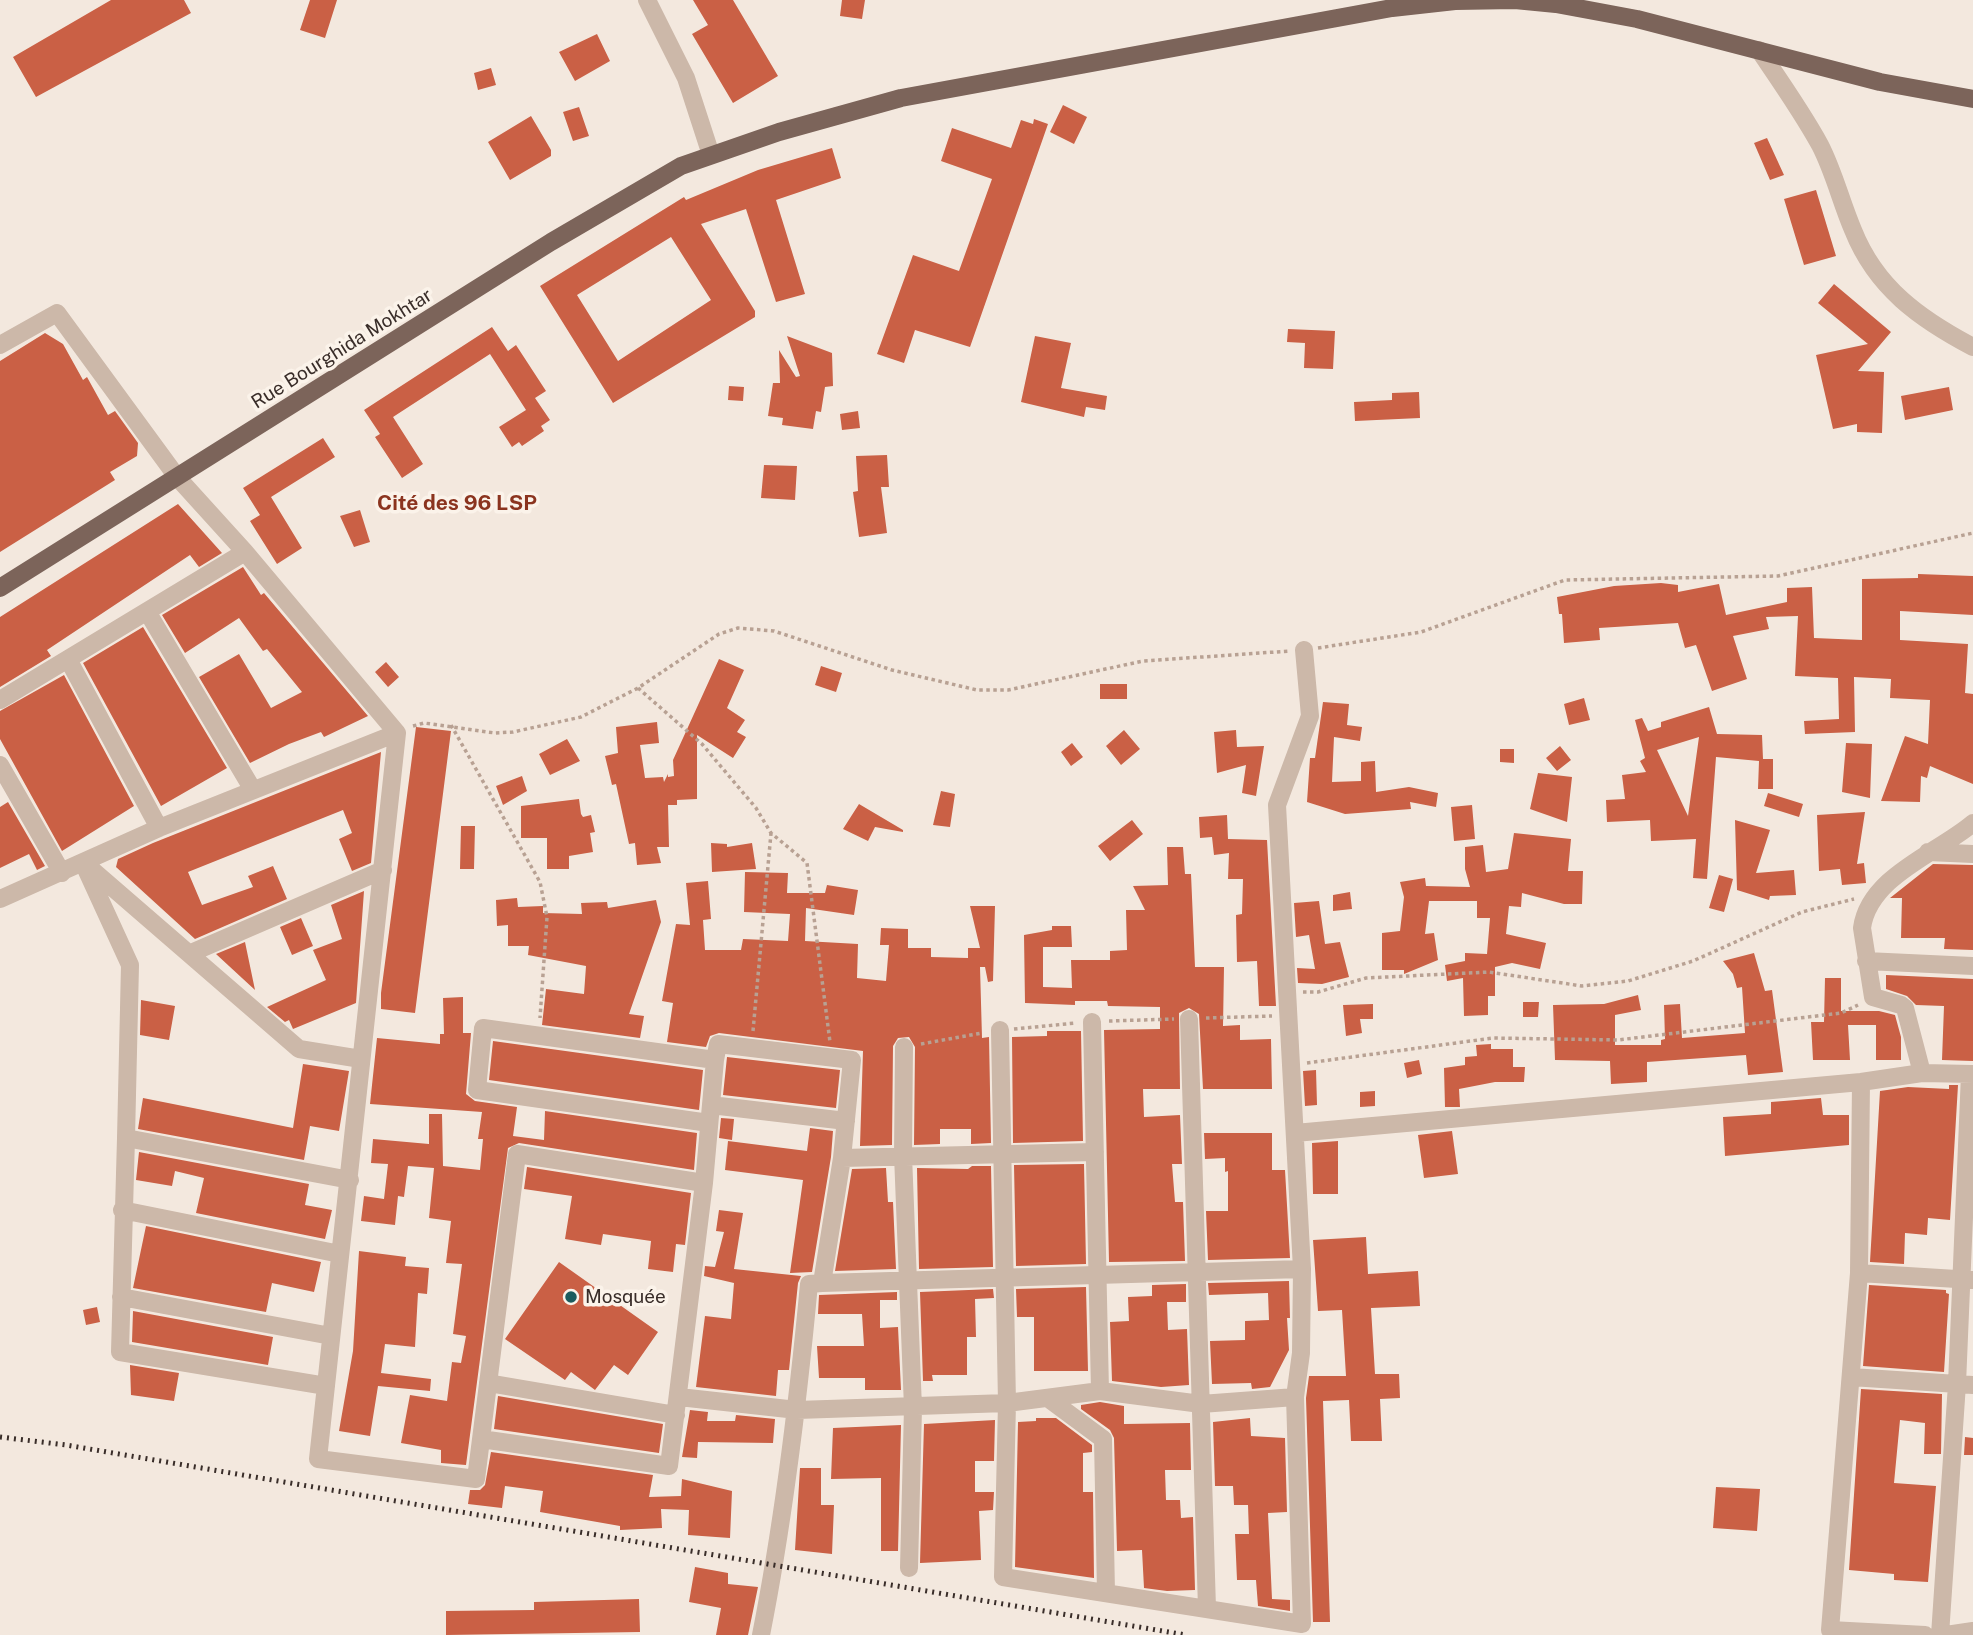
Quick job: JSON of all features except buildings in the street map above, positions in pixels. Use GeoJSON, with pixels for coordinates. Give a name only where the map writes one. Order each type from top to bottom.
{"type":"FeatureCollection","features":[{"type":"Feature","properties":{"kind":"main road","name":"Rue Bourghida Mokhtar"},"geometry":{"type":"LineString","coordinates":[[0,588],[561,236],[681,166],[901,98],[1391,8],[1455,1],[1515,0],[1556,4],[1637,19],[1880,82],[1973,99]]}},
{"type":"Feature","properties":{"kind":"street"},"geometry":{"type":"LineString","coordinates":[[647,0],[682,68],[711,155]]}},
{"type":"Feature","properties":{"kind":"street"},"geometry":{"type":"LineString","coordinates":[[1759,50],[1821,146],[1857,239],[1872,268],[1900,301],[1917,315],[1973,347]]}},
{"type":"Feature","properties":{"kind":"street"},"geometry":{"type":"LineString","coordinates":[[0,345],[57,313],[177,477],[245,552],[397,733],[361,1059],[351,1180],[340,1254],[318,1459],[476,1479],[517,1154],[704,1183]]}},
{"type":"Feature","properties":{"kind":"street"},"geometry":{"type":"LineString","coordinates":[[0,700],[69,661],[245,552]]}},
{"type":"Feature","properties":{"kind":"street"},"geometry":{"type":"LineString","coordinates":[[148,613],[253,790]]}},
{"type":"Feature","properties":{"kind":"street"},"geometry":{"type":"LineString","coordinates":[[999,1030],[1007,1403],[1003,1577],[1303,1624],[1295,1397],[1301,1353],[1303,1269],[1277,805],[1310,716],[1304,650]]}},
{"type":"Feature","properties":{"kind":"street"},"geometry":{"type":"LineString","coordinates":[[69,661],[159,828]]}},
{"type":"Feature","properties":{"kind":"street"},"geometry":{"type":"LineString","coordinates":[[0,899],[159,828],[397,733]]}},
{"type":"Feature","properties":{"kind":"street"},"geometry":{"type":"LineString","coordinates":[[0,765],[62,873]]}},
{"type":"Feature","properties":{"kind":"street"},"geometry":{"type":"LineString","coordinates":[[1922,1073],[1905,1009],[1901,1005],[1878,1001],[1873,997],[1866,961],[1863,917],[1880,893],[1928,852],[1973,823]]}},
{"type":"Feature","properties":{"kind":"street"},"geometry":{"type":"LineString","coordinates":[[1928,852],[1973,854]]}},
{"type":"Feature","properties":{"kind":"street"},"geometry":{"type":"LineString","coordinates":[[83,862],[299,1049],[361,1059]]}},
{"type":"Feature","properties":{"kind":"street"},"geometry":{"type":"LineString","coordinates":[[83,862],[130,965],[120,1352],[326,1386]]}},
{"type":"Feature","properties":{"kind":"street"},"geometry":{"type":"LineString","coordinates":[[191,953],[383,870]]}},
{"type":"Feature","properties":{"kind":"street"},"geometry":{"type":"LineString","coordinates":[[1866,961],[1973,966]]}},
{"type":"Feature","properties":{"kind":"street"},"geometry":{"type":"LineString","coordinates":[[1189,1019],[1207,1608]]}},
{"type":"Feature","properties":{"kind":"street"},"geometry":{"type":"LineString","coordinates":[[1092,1022],[1100,1391]]}},
{"type":"Feature","properties":{"kind":"street"},"geometry":{"type":"LineString","coordinates":[[715,1060],[483,1028],[477,1090],[710,1114],[846,1121]]}},
{"type":"Feature","properties":{"kind":"street"},"geometry":{"type":"LineString","coordinates":[[481,1438],[669,1466],[704,1183],[718,1044],[852,1060],[842,1158],[822,1283]]}},
{"type":"Feature","properties":{"kind":"street"},"geometry":{"type":"LineString","coordinates":[[904,1046],[906,1280],[913,1408],[909,1568]]}},
{"type":"Feature","properties":{"kind":"street"},"geometry":{"type":"LineString","coordinates":[[1295,1133],[1861,1082],[1922,1073],[1971,1074],[1965,1385],[1940,1635]]}},
{"type":"Feature","properties":{"kind":"street"},"geometry":{"type":"LineString","coordinates":[[1861,1082],[1859,1273],[1830,1630],[1925,1635]]}},
{"type":"Feature","properties":{"kind":"street"},"geometry":{"type":"LineString","coordinates":[[126,1138],[351,1180]]}},
{"type":"Feature","properties":{"kind":"street"},"geometry":{"type":"LineString","coordinates":[[842,1158],[1095,1152]]}},
{"type":"Feature","properties":{"kind":"street"},"geometry":{"type":"LineString","coordinates":[[122,1210],[340,1254]]}},
{"type":"Feature","properties":{"kind":"street"},"geometry":{"type":"LineString","coordinates":[[761,1635],[797,1410],[809,1284],[1303,1269]]}},
{"type":"Feature","properties":{"kind":"street"},"geometry":{"type":"LineString","coordinates":[[1859,1273],[1967,1280]]}},
{"type":"Feature","properties":{"kind":"street"},"geometry":{"type":"LineString","coordinates":[[121,1297],[331,1336]]}},
{"type":"Feature","properties":{"kind":"street"},"geometry":{"type":"LineString","coordinates":[[1851,1377],[1965,1385]]}},
{"type":"Feature","properties":{"kind":"street"},"geometry":{"type":"LineString","coordinates":[[488,1383],[676,1415]]}},
{"type":"Feature","properties":{"kind":"street"},"geometry":{"type":"LineString","coordinates":[[679,1397],[797,1410],[1007,1403],[1100,1391],[1201,1404],[1295,1397]]}},
{"type":"Feature","properties":{"kind":"street"},"geometry":{"type":"LineString","coordinates":[[1048,1399],[1103,1439],[1106,1593]]}},
{"type":"Feature","properties":{"kind":"street"},"geometry":{"type":"LineString","coordinates":[[1946,1635],[1973,1631]]}},
{"type":"Feature","properties":{"kind":"path"},"geometry":{"type":"LineString","coordinates":[[397,733],[424,723],[495,733],[513,732],[581,717],[638,688],[719,634],[745,628],[774,631],[892,670],[977,690],[1008,690],[1143,661],[1304,650],[1421,632],[1565,580],[1778,576],[1973,533]]}},
{"type":"Feature","properties":{"kind":"path"},"geometry":{"type":"LineString","coordinates":[[638,688],[702,744],[756,808],[771,833],[807,863],[832,1056]]}},
{"type":"Feature","properties":{"kind":"path"},"geometry":{"type":"LineString","coordinates":[[451,725],[532,865],[545,900],[547,932],[539,1037]]}},
{"type":"Feature","properties":{"kind":"path"},"geometry":{"type":"LineString","coordinates":[[751,1047],[771,833]]}},
{"type":"Feature","properties":{"kind":"path"},"geometry":{"type":"LineString","coordinates":[[1287,993],[1318,992],[1366,978],[1489,972],[1582,986],[1628,981],[1693,961],[1802,912],[1880,893]]}},
{"type":"Feature","properties":{"kind":"path"},"geometry":{"type":"LineString","coordinates":[[1291,1065],[1493,1038],[1618,1040],[1799,1019],[1840,1013],[1873,997]]}},
{"type":"Feature","properties":{"kind":"railway"},"geometry":{"type":"LineString","coordinates":[[0,1437],[66,1445],[1186,1635]]}},
{"type":"Feature","properties":{"kind":"place","name":"Mosquée"},"geometry":{"type":"Point","coordinates":[571,1297]}},
{"type":"Feature","properties":{"kind":"district","name":"Cité des 96 LSP"},"geometry":{"type":"Point","coordinates":[457,504]}}]}
